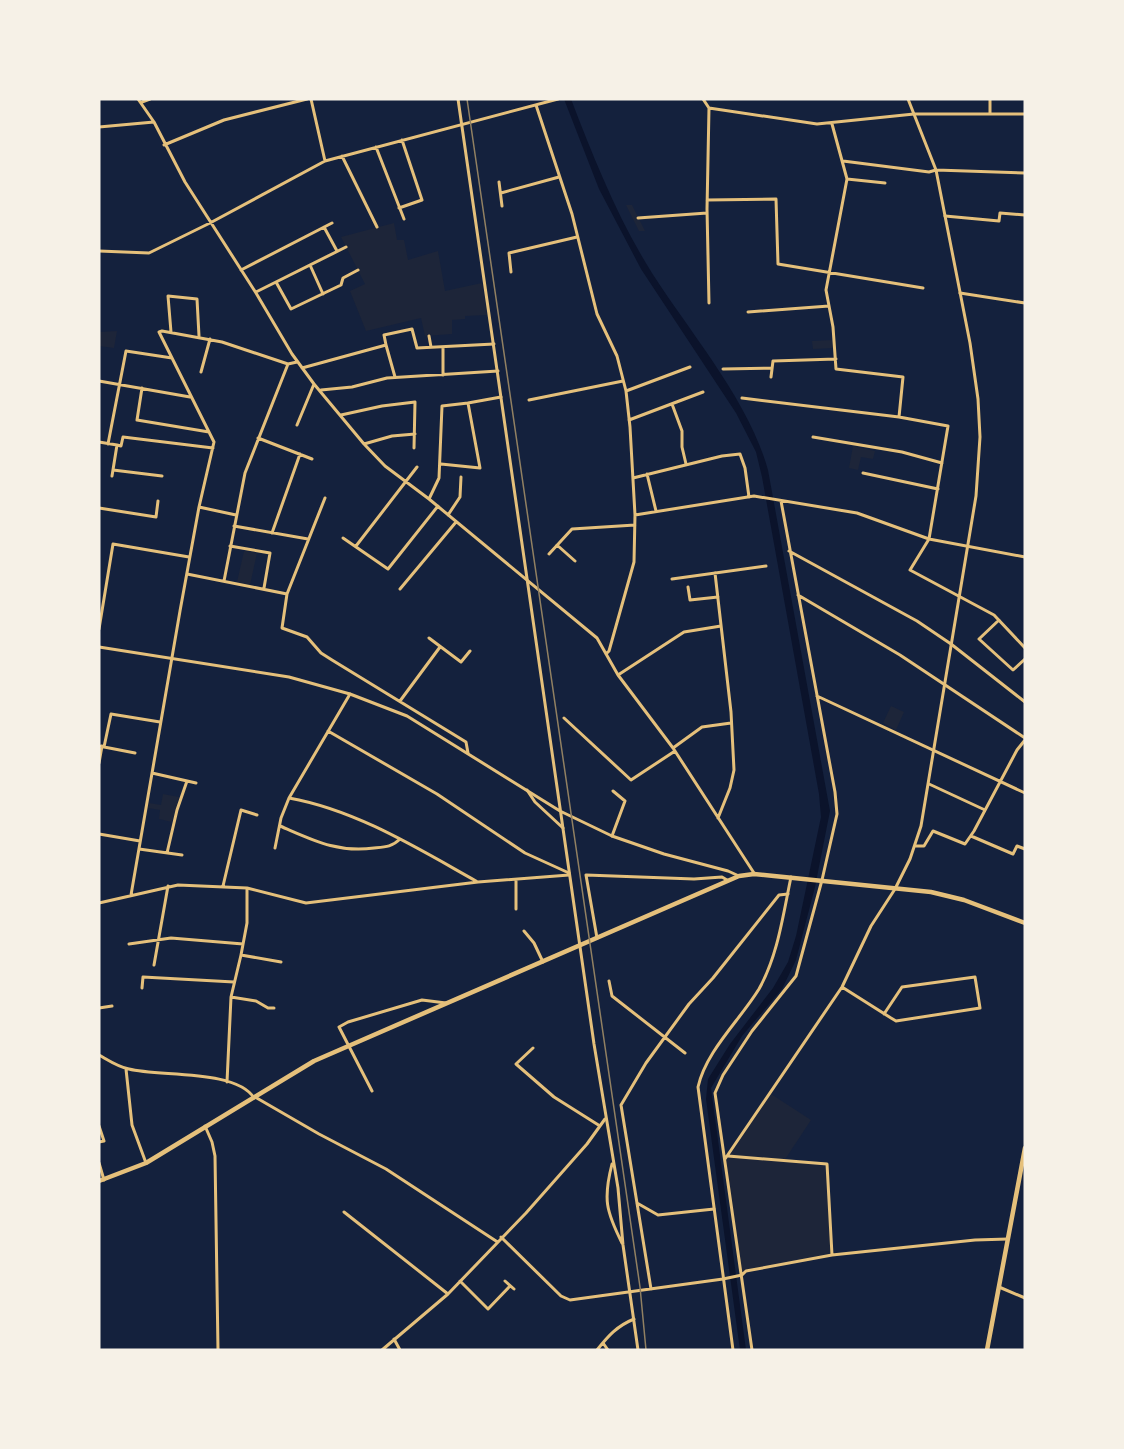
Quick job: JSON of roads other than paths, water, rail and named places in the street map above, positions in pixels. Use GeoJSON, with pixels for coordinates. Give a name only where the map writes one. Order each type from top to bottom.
{"type":"FeatureCollection","features":[{"type":"Feature","properties":{"kind":"main road"},"geometry":{"type":"LineString","coordinates":[[101,1180],[146,1163],[314,1061],[349,1044],[448,1004],[739,876],[754,874],[931,892],[964,900],[1025,923]]}},
{"type":"Feature","properties":{"kind":"main road"},"geometry":{"type":"LineString","coordinates":[[987,1350],[1025,1148]]}},
{"type":"Feature","properties":{"kind":"street"},"geometry":{"type":"LineString","coordinates":[[150,99],[140,101],[154,122],[184,182],[256,293],[297,362],[314,384],[385,466],[438,506],[597,638],[618,675],[674,750],[754,874]]}},
{"type":"Feature","properties":{"kind":"street"},"geometry":{"type":"LineString","coordinates":[[164,145],[224,120],[309,99],[325,161]]}},
{"type":"Feature","properties":{"kind":"street"},"geometry":{"type":"LineString","coordinates":[[458,99],[562,828],[619,1199],[638,1350]]}},
{"type":"Feature","properties":{"kind":"street"},"geometry":{"type":"LineString","coordinates":[[99,251],[149,253],[325,161],[558,99]]}},
{"type":"Feature","properties":{"kind":"street"},"geometry":{"type":"LineString","coordinates":[[703,99],[709,108],[707,200],[709,303]]}},
{"type":"Feature","properties":{"kind":"street"},"geometry":{"type":"LineString","coordinates":[[724,1160],[842,987],[871,926],[896,887],[916,846],[929,784],[944,683],[969,547],[976,496],[980,437],[975,371],[936,170],[908,99]]}},
{"type":"Feature","properties":{"kind":"street"},"geometry":{"type":"LineString","coordinates":[[990,99],[990,114]]}},
{"type":"Feature","properties":{"kind":"street"},"geometry":{"type":"LineString","coordinates":[[536,105],[578,237],[597,314],[616,356],[626,391],[635,515],[634,562],[609,651],[606,654]]}},
{"type":"Feature","properties":{"kind":"street"},"geometry":{"type":"LineString","coordinates":[[709,108],[804,123],[832,124],[914,114],[1025,114]]}},
{"type":"Feature","properties":{"kind":"street"},"geometry":{"type":"LineString","coordinates":[[99,127],[154,122]]}},
{"type":"Feature","properties":{"kind":"street"},"geometry":{"type":"LineString","coordinates":[[832,124],[848,179],[826,290],[833,327],[836,369],[903,377],[899,417]]}},
{"type":"Feature","properties":{"kind":"street"},"geometry":{"type":"LineString","coordinates":[[399,208],[422,200],[402,140]]}},
{"type":"Feature","properties":{"kind":"street"},"geometry":{"type":"LineString","coordinates":[[376,147],[404,219]]}},
{"type":"Feature","properties":{"kind":"street"},"geometry":{"type":"LineString","coordinates":[[342,156],[377,227]]}},
{"type":"Feature","properties":{"kind":"street"},"geometry":{"type":"LineString","coordinates":[[843,161],[929,172],[936,170],[1025,173]]}},
{"type":"Feature","properties":{"kind":"street"},"geometry":{"type":"LineString","coordinates":[[501,193],[560,177]]}},
{"type":"Feature","properties":{"kind":"street"},"geometry":{"type":"LineString","coordinates":[[848,179],[885,183]]}},
{"type":"Feature","properties":{"kind":"street"},"geometry":{"type":"LineString","coordinates":[[499,182],[502,206]]}},
{"type":"Feature","properties":{"kind":"street"},"geometry":{"type":"LineString","coordinates":[[707,200],[776,200],[778,264],[923,288]]}},
{"type":"Feature","properties":{"kind":"street"},"geometry":{"type":"LineString","coordinates":[[638,218],[707,213]]}},
{"type":"Feature","properties":{"kind":"street"},"geometry":{"type":"LineString","coordinates":[[945,216],[999,221],[1000,213],[1025,215]]}},
{"type":"Feature","properties":{"kind":"street"},"geometry":{"type":"LineString","coordinates":[[241,270],[332,223]]}},
{"type":"Feature","properties":{"kind":"street"},"geometry":{"type":"LineString","coordinates":[[324,227],[337,252]]}},
{"type":"Feature","properties":{"kind":"street"},"geometry":{"type":"LineString","coordinates":[[511,272],[509,254],[578,237]]}},
{"type":"Feature","properties":{"kind":"street"},"geometry":{"type":"LineString","coordinates":[[256,293],[346,247]]}},
{"type":"Feature","properties":{"kind":"street"},"geometry":{"type":"LineString","coordinates":[[310,265],[323,294]]}},
{"type":"Feature","properties":{"kind":"street"},"geometry":{"type":"LineString","coordinates":[[276,282],[291,309],[341,285],[343,278],[358,270]]}},
{"type":"Feature","properties":{"kind":"street"},"geometry":{"type":"LineString","coordinates":[[960,293],[1025,303]]}},
{"type":"Feature","properties":{"kind":"street"},"geometry":{"type":"LineString","coordinates":[[171,332],[168,296],[197,299],[199,337]]}},
{"type":"Feature","properties":{"kind":"street"},"geometry":{"type":"LineString","coordinates":[[748,312],[829,306]]}},
{"type":"Feature","properties":{"kind":"street"},"geometry":{"type":"LineString","coordinates":[[395,377],[384,335],[412,329],[417,348],[494,344]]}},
{"type":"Feature","properties":{"kind":"street"},"geometry":{"type":"LineString","coordinates":[[131,895],[171,659],[199,507],[214,442],[159,332],[210,339],[288,364],[297,362]]}},
{"type":"Feature","properties":{"kind":"street"},"geometry":{"type":"LineString","coordinates":[[429,336],[431,347]]}},
{"type":"Feature","properties":{"kind":"street"},"geometry":{"type":"LineString","coordinates":[[201,372],[210,339]]}},
{"type":"Feature","properties":{"kind":"street"},"geometry":{"type":"LineString","coordinates":[[302,368],[386,345]]}},
{"type":"Feature","properties":{"kind":"street"},"geometry":{"type":"LineString","coordinates":[[443,347],[443,375]]}},
{"type":"Feature","properties":{"kind":"street"},"geometry":{"type":"LineString","coordinates":[[108,444],[126,351],[172,358]]}},
{"type":"Feature","properties":{"kind":"street"},"geometry":{"type":"LineString","coordinates":[[771,377],[773,361],[836,359]]}},
{"type":"Feature","properties":{"kind":"street"},"geometry":{"type":"LineString","coordinates":[[224,581],[244,473],[288,364]]}},
{"type":"Feature","properties":{"kind":"street"},"geometry":{"type":"LineString","coordinates":[[626,391],[690,367]]}},
{"type":"Feature","properties":{"kind":"street"},"geometry":{"type":"LineString","coordinates":[[723,369],[772,368]]}},
{"type":"Feature","properties":{"kind":"street"},"geometry":{"type":"LineString","coordinates":[[320,390],[352,387],[395,377],[498,371]]}},
{"type":"Feature","properties":{"kind":"street"},"geometry":{"type":"LineString","coordinates":[[99,381],[190,397]]}},
{"type":"Feature","properties":{"kind":"street"},"geometry":{"type":"LineString","coordinates":[[529,400],[622,381]]}},
{"type":"Feature","properties":{"kind":"street"},"geometry":{"type":"LineString","coordinates":[[297,425],[314,384]]}},
{"type":"Feature","properties":{"kind":"street"},"geometry":{"type":"LineString","coordinates":[[142,388],[137,420],[209,432]]}},
{"type":"Feature","properties":{"kind":"street"},"geometry":{"type":"LineString","coordinates":[[629,420],[703,392]]}},
{"type":"Feature","properties":{"kind":"street"},"geometry":{"type":"LineString","coordinates":[[429,499],[439,478],[441,464],[442,406],[501,397]]}},
{"type":"Feature","properties":{"kind":"street"},"geometry":{"type":"LineString","coordinates":[[742,398],[899,417],[948,426],[929,539],[910,570],[994,615],[1025,648]]}},
{"type":"Feature","properties":{"kind":"street"},"geometry":{"type":"LineString","coordinates":[[341,414],[415,402],[414,448]]}},
{"type":"Feature","properties":{"kind":"street"},"geometry":{"type":"LineString","coordinates":[[441,464],[480,468],[468,403]]}},
{"type":"Feature","properties":{"kind":"street"},"geometry":{"type":"LineString","coordinates":[[672,404],[682,431],[682,447],[686,464]]}},
{"type":"Feature","properties":{"kind":"street"},"geometry":{"type":"LineString","coordinates":[[364,444],[392,436],[415,434]]}},
{"type":"Feature","properties":{"kind":"street"},"geometry":{"type":"LineString","coordinates":[[99,442],[121,446],[123,437],[213,448]]}},
{"type":"Feature","properties":{"kind":"street"},"geometry":{"type":"LineString","coordinates":[[813,437],[902,452],[942,462]]}},
{"type":"Feature","properties":{"kind":"street"},"geometry":{"type":"LineString","coordinates":[[258,438],[312,459]]}},
{"type":"Feature","properties":{"kind":"street"},"geometry":{"type":"LineString","coordinates":[[112,476],[117,445]]}},
{"type":"Feature","properties":{"kind":"street"},"geometry":{"type":"LineString","coordinates":[[272,533],[300,454]]}},
{"type":"Feature","properties":{"kind":"street"},"geometry":{"type":"LineString","coordinates":[[633,478],[686,464],[740,454],[745,468],[749,497]]}},
{"type":"Feature","properties":{"kind":"street"},"geometry":{"type":"LineString","coordinates":[[356,546],[417,467]]}},
{"type":"Feature","properties":{"kind":"street"},"geometry":{"type":"LineString","coordinates":[[113,470],[162,476]]}},
{"type":"Feature","properties":{"kind":"street"},"geometry":{"type":"LineString","coordinates":[[863,473],[938,489]]}},
{"type":"Feature","properties":{"kind":"street"},"geometry":{"type":"LineString","coordinates":[[647,474],[656,511]]}},
{"type":"Feature","properties":{"kind":"street"},"geometry":{"type":"LineString","coordinates":[[448,515],[460,497],[461,477]]}},
{"type":"Feature","properties":{"kind":"street"},"geometry":{"type":"LineString","coordinates":[[635,515],[749,497],[761,498],[857,513],[929,539],[1025,557]]}},
{"type":"Feature","properties":{"kind":"street"},"geometry":{"type":"LineString","coordinates":[[325,498],[287,594],[282,628],[307,637],[321,653],[466,742],[468,753]]}},
{"type":"Feature","properties":{"kind":"street"},"geometry":{"type":"LineString","coordinates":[[99,508],[156,517],[158,501]]}},
{"type":"Feature","properties":{"kind":"street"},"geometry":{"type":"LineString","coordinates":[[752,1350],[715,1099],[716,1088],[752,1031],[796,976],[837,814],[780,501]]}},
{"type":"Feature","properties":{"kind":"street"},"geometry":{"type":"LineString","coordinates":[[343,538],[388,570],[438,506]]}},
{"type":"Feature","properties":{"kind":"street"},"geometry":{"type":"LineString","coordinates":[[199,507],[236,514]]}},
{"type":"Feature","properties":{"kind":"street"},"geometry":{"type":"LineString","coordinates":[[400,589],[456,522]]}},
{"type":"Feature","properties":{"kind":"street"},"geometry":{"type":"LineString","coordinates":[[549,554],[572,529],[635,525]]}},
{"type":"Feature","properties":{"kind":"street"},"geometry":{"type":"LineString","coordinates":[[234,526],[308,539]]}},
{"type":"Feature","properties":{"kind":"street"},"geometry":{"type":"LineString","coordinates":[[99,629],[113,544],[190,557]]}},
{"type":"Feature","properties":{"kind":"street"},"geometry":{"type":"LineString","coordinates":[[557,545],[575,561]]}},
{"type":"Feature","properties":{"kind":"street"},"geometry":{"type":"LineString","coordinates":[[230,546],[270,553],[264,589]]}},
{"type":"Feature","properties":{"kind":"street"},"geometry":{"type":"LineString","coordinates":[[789,552],[917,621],[951,644],[1025,702]]}},
{"type":"Feature","properties":{"kind":"street"},"geometry":{"type":"LineString","coordinates":[[672,579],[766,566]]}},
{"type":"Feature","properties":{"kind":"street"},"geometry":{"type":"LineString","coordinates":[[715,573],[734,770],[730,788],[718,818]]}},
{"type":"Feature","properties":{"kind":"street"},"geometry":{"type":"LineString","coordinates":[[187,574],[287,594]]}},
{"type":"Feature","properties":{"kind":"street"},"geometry":{"type":"LineString","coordinates":[[688,587],[690,600],[718,597]]}},
{"type":"Feature","properties":{"kind":"street"},"geometry":{"type":"LineString","coordinates":[[798,595],[944,683],[1025,739],[971,836],[964,844],[933,831],[924,846],[916,846]]}},
{"type":"Feature","properties":{"kind":"street"},"geometry":{"type":"LineString","coordinates":[[999,620],[979,639],[1013,670],[1025,659]]}},
{"type":"Feature","properties":{"kind":"street"},"geometry":{"type":"LineString","coordinates":[[618,675],[684,632],[721,626]]}},
{"type":"Feature","properties":{"kind":"street"},"geometry":{"type":"LineString","coordinates":[[429,638],[461,662],[470,651]]}},
{"type":"Feature","properties":{"kind":"street"},"geometry":{"type":"LineString","coordinates":[[99,647],[289,677],[350,693],[407,716],[560,811],[612,836],[647,849],[739,876]]}},
{"type":"Feature","properties":{"kind":"street"},"geometry":{"type":"LineString","coordinates":[[400,701],[440,647]]}},
{"type":"Feature","properties":{"kind":"street"},"geometry":{"type":"LineString","coordinates":[[275,848],[279,826],[289,798],[350,693]]}},
{"type":"Feature","properties":{"kind":"street"},"geometry":{"type":"LineString","coordinates":[[817,696],[1025,793]]}},
{"type":"Feature","properties":{"kind":"street"},"geometry":{"type":"LineString","coordinates":[[99,763],[111,714],[160,722]]}},
{"type":"Feature","properties":{"kind":"street"},"geometry":{"type":"LineString","coordinates":[[564,718],[632,780],[702,727],[731,723]]}},
{"type":"Feature","properties":{"kind":"street"},"geometry":{"type":"LineString","coordinates":[[328,731],[437,794],[525,853],[569,874]]}},
{"type":"Feature","properties":{"kind":"street"},"geometry":{"type":"LineString","coordinates":[[102,746],[135,753]]}},
{"type":"Feature","properties":{"kind":"street"},"geometry":{"type":"LineString","coordinates":[[152,773],[196,783]]}},
{"type":"Feature","properties":{"kind":"street"},"geometry":{"type":"LineString","coordinates":[[167,853],[177,810],[188,781]]}},
{"type":"Feature","properties":{"kind":"street"},"geometry":{"type":"LineString","coordinates":[[929,784],[985,810]]}},
{"type":"Feature","properties":{"kind":"street"},"geometry":{"type":"LineString","coordinates":[[526,789],[535,802],[562,828]]}},
{"type":"Feature","properties":{"kind":"street"},"geometry":{"type":"LineString","coordinates":[[612,836],[625,801],[613,791]]}},
{"type":"Feature","properties":{"kind":"street"},"geometry":{"type":"LineString","coordinates":[[289,798],[321,804],[400,839],[478,882]]}},
{"type":"Feature","properties":{"kind":"street"},"geometry":{"type":"LineString","coordinates":[[224,886],[241,810],[257,815]]}},
{"type":"Feature","properties":{"kind":"street"},"geometry":{"type":"LineString","coordinates":[[279,826],[329,845],[354,851],[393,846],[400,839]]}},
{"type":"Feature","properties":{"kind":"street"},"geometry":{"type":"LineString","coordinates":[[99,834],[140,841]]}},
{"type":"Feature","properties":{"kind":"street"},"geometry":{"type":"LineString","coordinates":[[971,836],[1013,854],[1017,846],[1025,849]]}},
{"type":"Feature","properties":{"kind":"street"},"geometry":{"type":"LineString","coordinates":[[139,849],[182,855]]}},
{"type":"Feature","properties":{"kind":"street"},"geometry":{"type":"LineString","coordinates":[[99,903],[178,885],[247,888],[306,903],[478,882],[569,874]]}},
{"type":"Feature","properties":{"kind":"street"},"geometry":{"type":"LineString","coordinates":[[597,938],[586,875],[694,879],[722,877],[728,880]]}},
{"type":"Feature","properties":{"kind":"street"},"geometry":{"type":"LineString","coordinates":[[733,1350],[698,1088],[702,1073],[762,981],[774,954],[791,878]]}},
{"type":"Feature","properties":{"kind":"street"},"geometry":{"type":"LineString","coordinates":[[516,880],[516,909]]}},
{"type":"Feature","properties":{"kind":"street"},"geometry":{"type":"LineString","coordinates":[[153,965],[168,886]]}},
{"type":"Feature","properties":{"kind":"street"},"geometry":{"type":"LineString","coordinates":[[227,1082],[231,997],[247,923],[247,888]]}},
{"type":"Feature","properties":{"kind":"street"},"geometry":{"type":"LineString","coordinates":[[651,1289],[621,1105],[646,1063],[689,1004],[713,978],[779,895],[788,894]]}},
{"type":"Feature","properties":{"kind":"street"},"geometry":{"type":"LineString","coordinates":[[524,931],[534,942],[543,962]]}},
{"type":"Feature","properties":{"kind":"street"},"geometry":{"type":"LineString","coordinates":[[129,944],[171,938],[243,944]]}},
{"type":"Feature","properties":{"kind":"street"},"geometry":{"type":"LineString","coordinates":[[242,954],[281,962]]}},
{"type":"Feature","properties":{"kind":"street"},"geometry":{"type":"LineString","coordinates":[[142,988],[143,977],[234,982]]}},
{"type":"Feature","properties":{"kind":"street"},"geometry":{"type":"LineString","coordinates":[[842,987],[884,1014],[896,1021],[980,1008],[975,977],[902,987],[884,1014]]}},
{"type":"Feature","properties":{"kind":"street"},"geometry":{"type":"LineString","coordinates":[[609,981],[612,996],[685,1053]]}},
{"type":"Feature","properties":{"kind":"street"},"geometry":{"type":"LineString","coordinates":[[231,997],[256,1001],[268,1008],[273,1008]]}},
{"type":"Feature","properties":{"kind":"street"},"geometry":{"type":"LineString","coordinates":[[372,1090],[339,1027],[348,1022],[422,1000],[448,1004]]}},
{"type":"Feature","properties":{"kind":"street"},"geometry":{"type":"LineString","coordinates":[[99,1008],[112,1006]]}},
{"type":"Feature","properties":{"kind":"street"},"geometry":{"type":"LineString","coordinates":[[533,1048],[516,1064],[554,1097],[600,1126]]}},
{"type":"Feature","properties":{"kind":"street"},"geometry":{"type":"LineString","coordinates":[[99,1055],[126,1069],[185,1073],[227,1082],[250,1092],[319,1134],[386,1169],[496,1241]]}},
{"type":"Feature","properties":{"kind":"street"},"geometry":{"type":"LineString","coordinates":[[126,1069],[132,1125],[146,1163]]}},
{"type":"Feature","properties":{"kind":"street"},"geometry":{"type":"LineString","coordinates":[[381,1350],[448,1294],[496,1241],[526,1213],[587,1144],[605,1119]]}},
{"type":"Feature","properties":{"kind":"street"},"geometry":{"type":"LineString","coordinates":[[99,1126],[104,1141],[99,1142]]}},
{"type":"Feature","properties":{"kind":"street"},"geometry":{"type":"LineString","coordinates":[[204,1126],[212,1142],[215,1156],[218,1350]]}},
{"type":"Feature","properties":{"kind":"street"},"geometry":{"type":"LineString","coordinates":[[728,1156],[827,1164],[832,1255]]}},
{"type":"Feature","properties":{"kind":"street"},"geometry":{"type":"LineString","coordinates":[[612,1162],[606,1201],[623,1245]]}},
{"type":"Feature","properties":{"kind":"street"},"geometry":{"type":"LineString","coordinates":[[99,1163],[101,1180]]}},
{"type":"Feature","properties":{"kind":"street"},"geometry":{"type":"LineString","coordinates":[[1019,1182],[1025,1184]]}},
{"type":"Feature","properties":{"kind":"street"},"geometry":{"type":"LineString","coordinates":[[637,1203],[658,1215],[714,1209]]}},
{"type":"Feature","properties":{"kind":"street"},"geometry":{"type":"LineString","coordinates":[[344,1212],[448,1294]]}},
{"type":"Feature","properties":{"kind":"street"},"geometry":{"type":"LineString","coordinates":[[501,1237],[566,1299],[576,1300],[725,1278],[740,1275],[746,1271],[832,1255],[975,1240],[1008,1239]]}},
{"type":"Feature","properties":{"kind":"street"},"geometry":{"type":"LineString","coordinates":[[460,1281],[488,1310],[510,1286]]}},
{"type":"Feature","properties":{"kind":"street"},"geometry":{"type":"LineString","coordinates":[[506,1281],[514,1290]]}},
{"type":"Feature","properties":{"kind":"street"},"geometry":{"type":"LineString","coordinates":[[999,1287],[1025,1298]]}},
{"type":"Feature","properties":{"kind":"street"},"geometry":{"type":"LineString","coordinates":[[597,1350],[620,1326],[634,1319]]}},
{"type":"Feature","properties":{"kind":"street"},"geometry":{"type":"LineString","coordinates":[[394,1339],[400,1350]]}},
{"type":"Feature","properties":{"kind":"street"},"geometry":{"type":"LineString","coordinates":[[603,1343],[608,1350]]}},
{"type":"Feature","properties":{"kind":"railway"},"geometry":{"type":"LineString","coordinates":[[467,99],[640,1287],[646,1350]]}}]}
